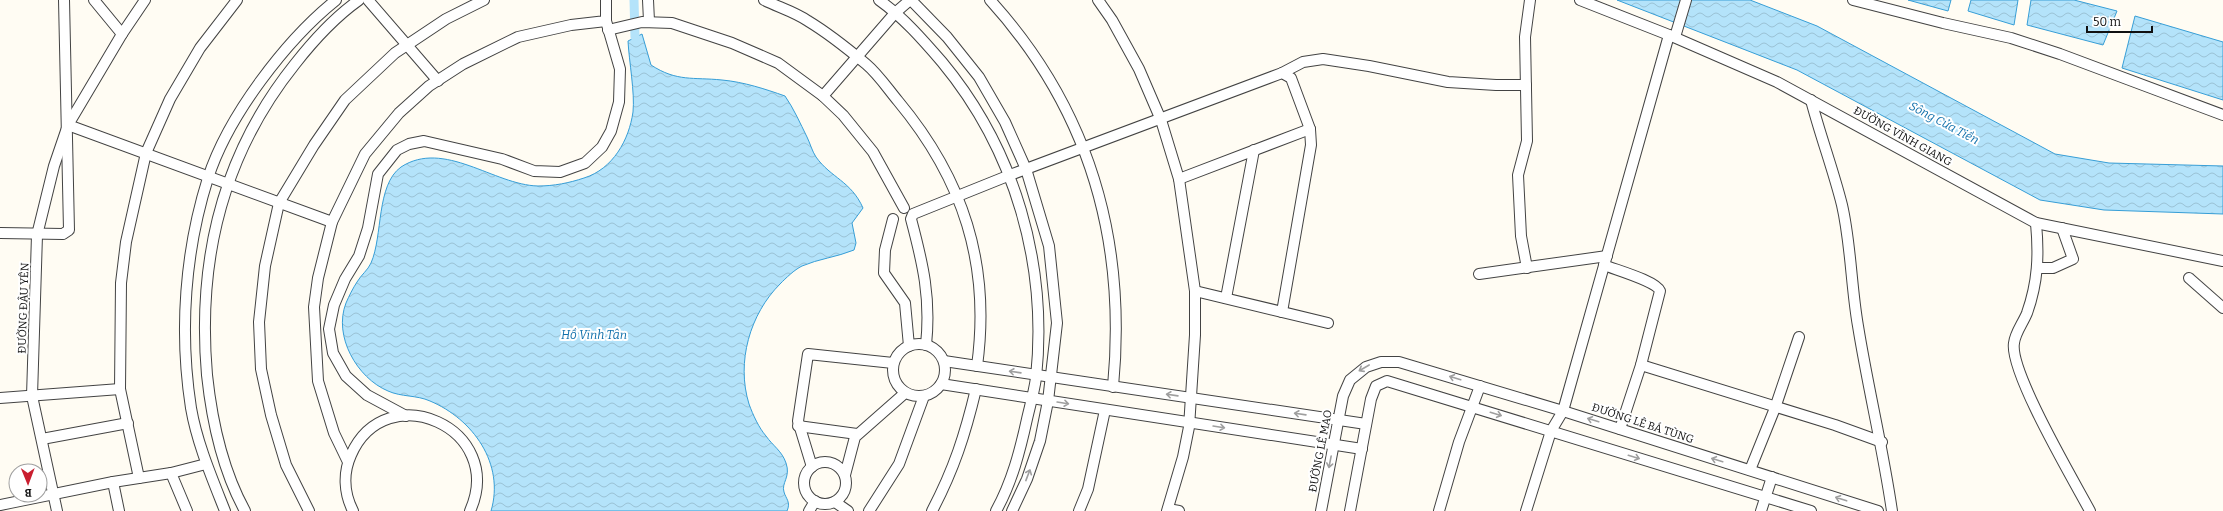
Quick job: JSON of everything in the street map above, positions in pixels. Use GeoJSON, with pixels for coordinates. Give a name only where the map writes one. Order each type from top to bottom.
{"type":"FeatureCollection","features":[{"type":"Feature","properties":{"kind":"street"},"geometry":{"type":"LineString","coordinates":[[0,233],[37,235],[63,234],[69,230],[68,125],[64,0]]}},
{"type":"Feature","properties":{"kind":"street"},"geometry":{"type":"LineString","coordinates":[[94,0],[122,34]]}},
{"type":"Feature","properties":{"kind":"street"},"geometry":{"type":"LineString","coordinates":[[68,125],[122,34],[145,0]]}},
{"type":"Feature","properties":{"kind":"street"},"geometry":{"type":"LineString","coordinates":[[139,478],[120,389],[122,273],[126,242],[146,153],[170,99],[200,48],[238,0]]}},
{"type":"Feature","properties":{"kind":"street"},"geometry":{"type":"LineString","coordinates":[[225,511],[206,464],[192,409],[184,352],[185,294],[194,237],[209,177],[230,131],[257,87],[288,46],[336,0]]}},
{"type":"Feature","properties":{"kind":"street"},"geometry":{"type":"LineString","coordinates":[[245,511],[235,493],[217,436],[209,390],[204,338],[205,286],[213,234],[227,183],[249,133],[277,86],[311,44],[359,0]]}},
{"type":"Feature","properties":{"kind":"street"},"geometry":{"type":"LineString","coordinates":[[368,0],[438,81]]}},
{"type":"Feature","properties":{"kind":"street"},"geometry":{"type":"LineString","coordinates":[[309,511],[286,465],[271,415],[261,369],[259,322],[265,273],[280,203],[314,145],[345,100],[395,53],[446,19],[484,0]]}},
{"type":"Feature","properties":{"kind":"street"},"geometry":{"type":"LineString","coordinates":[[470,511],[476,495],[477,476],[473,458],[464,442],[451,428],[434,420],[406,416],[367,395],[346,376],[333,353],[329,329],[334,306],[345,279],[359,256],[368,228],[378,174],[397,150],[409,144],[424,141],[502,159],[534,171],[560,172],[585,163],[602,147],[608,136],[619,102],[620,68],[607,25],[606,0]]}},
{"type":"Feature","properties":{"kind":"street"},"geometry":{"type":"LineString","coordinates":[[645,21],[648,0]]}},
{"type":"Feature","properties":{"kind":"street"},"geometry":{"type":"LineString","coordinates":[[764,0],[807,20],[868,65],[922,129],[957,196],[968,226],[978,269],[982,320],[977,366]]}},
{"type":"Feature","properties":{"kind":"street"},"geometry":{"type":"LineString","coordinates":[[880,0],[924,40],[958,81],[987,126],[1010,175],[1023,214],[1038,296],[1039,338],[1036,375],[1020,453],[996,511]]}},
{"type":"Feature","properties":{"kind":"street"},"geometry":{"type":"LineString","coordinates":[[823,96],[856,56],[895,13],[910,0],[947,37],[978,77],[1005,122],[1026,169],[1049,246],[1057,323],[1048,401],[1040,441],[1027,479],[1012,511]]}},
{"type":"Feature","properties":{"kind":"street"},"geometry":{"type":"LineString","coordinates":[[990,0],[1015,28],[1050,79],[1083,149],[1105,216],[1112,257],[1117,320],[1113,387]]}},
{"type":"Feature","properties":{"kind":"street"},"geometry":{"type":"LineString","coordinates":[[1098,0],[1112,20],[1139,69],[1161,120],[1179,179],[1195,291],[1196,335],[1189,423],[1184,457],[1167,510],[1179,511]]}},
{"type":"Feature","properties":{"kind":"street"},"geometry":{"type":"LineString","coordinates":[[1527,268],[1521,236],[1518,174],[1527,141],[1525,38],[1530,0]]}},
{"type":"Feature","properties":{"kind":"street","name":"ĐƯỜNG VĨNH GIANG"},"geometry":{"type":"LineString","coordinates":[[1580,0],[1672,36],[1777,82],[2036,223],[2223,261]]}},
{"type":"Feature","properties":{"kind":"street"},"geometry":{"type":"LineString","coordinates":[[1529,510],[1551,431],[1563,411],[1672,36],[1678,25],[1686,0]]}},
{"type":"Feature","properties":{"kind":"street"},"geometry":{"type":"LineString","coordinates":[[1853,0],[1943,23],[2011,38],[2060,54],[2223,115]]}},
{"type":"Feature","properties":{"kind":"street"},"geometry":{"type":"LineString","coordinates":[[348,462],[334,433],[318,381],[314,337],[314,307],[318,278],[332,222],[365,154],[399,113],[438,81],[463,64],[518,37],[571,26],[607,25],[620,28],[645,21],[672,23],[732,42],[778,63],[823,96],[843,116],[873,152],[904,208]]}},
{"type":"Feature","properties":{"kind":"street"},"geometry":{"type":"LineString","coordinates":[[926,345],[928,292],[912,217],[915,213],[1010,175],[1161,120],[1282,73],[1303,62],[1323,59],[1369,66],[1448,82],[1496,85],[1526,84]]}},
{"type":"Feature","properties":{"kind":"street"},"geometry":{"type":"LineString","coordinates":[[1282,73],[1292,78],[1310,129],[1310,152],[1282,312]]}},
{"type":"Feature","properties":{"kind":"street"},"geometry":{"type":"LineString","coordinates":[[1812,100],[1818,130],[1835,178],[1842,207],[1858,325],[1882,442],[1892,511]]}},
{"type":"Feature","properties":{"kind":"street"},"geometry":{"type":"LineString","coordinates":[[68,125],[332,222]]}},
{"type":"Feature","properties":{"kind":"street","name":"ĐƯỜNG ĐẬU YÊN"},"geometry":{"type":"LineString","coordinates":[[57,511],[32,396],[37,235],[54,166],[68,125]]}},
{"type":"Feature","properties":{"kind":"street"},"geometry":{"type":"LineString","coordinates":[[1179,179],[1310,129]]}},
{"type":"Feature","properties":{"kind":"street"},"geometry":{"type":"LineString","coordinates":[[1226,298],[1254,150]]}},
{"type":"Feature","properties":{"kind":"street"},"geometry":{"type":"LineString","coordinates":[[893,219],[885,250],[884,273],[905,303],[909,346]]}},
{"type":"Feature","properties":{"kind":"street"},"geometry":{"type":"LineString","coordinates":[[2036,223],[2039,268],[2027,313],[2014,342],[2014,355],[2028,394],[2090,511]]}},
{"type":"Feature","properties":{"kind":"street"},"geometry":{"type":"LineString","coordinates":[[2039,268],[2053,268],[2073,259],[2062,228]]}},
{"type":"Feature","properties":{"kind":"street"},"geometry":{"type":"LineString","coordinates":[[1479,274],[1606,261],[1648,282],[1660,290],[1641,365],[1620,429]]}},
{"type":"Feature","properties":{"kind":"street"},"geometry":{"type":"LineString","coordinates":[[2189,278],[2223,308]]}},
{"type":"Feature","properties":{"kind":"street"},"geometry":{"type":"LineString","coordinates":[[1195,291],[1328,323]]}},
{"type":"Feature","properties":{"kind":"street"},"geometry":{"type":"LineString","coordinates":[[1750,470],[1775,408],[1799,337]]}},
{"type":"Feature","properties":{"kind":"street"},"geometry":{"type":"LineString","coordinates":[[926,345],[936,351],[944,361],[945,369],[941,384],[936,390],[924,396],[912,396],[904,393],[894,380],[892,372],[893,362],[902,350],[909,346],[926,345]]}},
{"type":"Feature","properties":{"kind":"street"},"geometry":{"type":"LineString","coordinates":[[812,467],[798,426],[808,354],[893,362]]}},
{"type":"Feature","properties":{"kind":"street"},"geometry":{"type":"LineString","coordinates":[[944,361],[1366,424]]}},
{"type":"Feature","properties":{"kind":"street","name":"ĐƯỜNG LÊ MAO"},"geometry":{"type":"LineString","coordinates":[[1321,511],[1343,396],[1350,380],[1366,367],[1381,362],[1399,362]]}},
{"type":"Feature","properties":{"kind":"street","name":"ĐƯỜNG LÊ BÁ TÙNG"},"geometry":{"type":"LineString","coordinates":[[1399,362],[1563,411],[1878,511]]}},
{"type":"Feature","properties":{"kind":"street"},"geometry":{"type":"LineString","coordinates":[[1641,365],[1775,408],[1835,425],[1882,442]]}},
{"type":"Feature","properties":{"kind":"street"},"geometry":{"type":"LineString","coordinates":[[1350,511],[1371,399],[1374,390],[1379,383],[1392,381],[1811,511]]}},
{"type":"Feature","properties":{"kind":"street"},"geometry":{"type":"LineString","coordinates":[[941,384],[1362,449]]}},
{"type":"Feature","properties":{"kind":"street"},"geometry":{"type":"LineString","coordinates":[[1439,511],[1458,442],[1480,386]]}},
{"type":"Feature","properties":{"kind":"street"},"geometry":{"type":"LineString","coordinates":[[0,398],[120,389]]}},
{"type":"Feature","properties":{"kind":"street"},"geometry":{"type":"LineString","coordinates":[[932,511],[951,474],[965,435],[976,390]]}},
{"type":"Feature","properties":{"kind":"street"},"geometry":{"type":"LineString","coordinates":[[845,475],[840,467],[831,462],[820,462],[812,467],[806,475],[804,485],[808,494],[815,501],[825,504],[835,502],[845,490],[845,475],[857,434],[904,393]]}},
{"type":"Feature","properties":{"kind":"street"},"geometry":{"type":"LineString","coordinates":[[869,511],[898,464],[924,396]]}},
{"type":"Feature","properties":{"kind":"street"},"geometry":{"type":"LineString","coordinates":[[1079,511],[1088,489],[1105,410]]}},
{"type":"Feature","properties":{"kind":"street"},"geometry":{"type":"LineString","coordinates":[[352,511],[345,486],[348,462],[358,442],[371,429],[388,420],[406,416]]}},
{"type":"Feature","properties":{"kind":"street"},"geometry":{"type":"LineString","coordinates":[[42,439],[128,423]]}},
{"type":"Feature","properties":{"kind":"street"},"geometry":{"type":"LineString","coordinates":[[798,426],[857,434]]}},
{"type":"Feature","properties":{"kind":"street"},"geometry":{"type":"LineString","coordinates":[[200,439],[217,436]]}},
{"type":"Feature","properties":{"kind":"street"},"geometry":{"type":"LineString","coordinates":[[0,506],[112,482],[171,473],[206,464]]}},
{"type":"Feature","properties":{"kind":"street"},"geometry":{"type":"LineString","coordinates":[[171,473],[188,511]]}},
{"type":"Feature","properties":{"kind":"street"},"geometry":{"type":"LineString","coordinates":[[1761,511],[1772,477]]}},
{"type":"Feature","properties":{"kind":"street"},"geometry":{"type":"LineString","coordinates":[[112,482],[119,511]]}},
{"type":"Feature","properties":{"kind":"street"},"geometry":{"type":"LineString","coordinates":[[809,511],[815,501]]}},
{"type":"Feature","properties":{"kind":"street"},"geometry":{"type":"LineString","coordinates":[[835,502],[848,511]]}},
{"type":"Feature","properties":{"kind":"water","name":"Sông Cửa Tiền"},"geometry":{"type":"Polygon","coordinates":[[[1617,0],[1750,0],[1817,26],[2055,154],[2109,163],[2223,166],[2223,214],[2104,210],[2040,200],[1797,70],[1617,0]]]}},
{"type":"Feature","properties":{"kind":"water"},"geometry":{"type":"Polygon","coordinates":[[[1908,0],[1951,0],[1948,11],[1908,0]]]}},
{"type":"Feature","properties":{"kind":"water"},"geometry":{"type":"Polygon","coordinates":[[[1971,0],[2018,0],[2014,25],[1968,11],[1971,0]]]}},
{"type":"Feature","properties":{"kind":"water"},"geometry":{"type":"Polygon","coordinates":[[[2031,0],[2074,0],[2117,11],[2103,45],[2027,25],[2031,0]]]}},
{"type":"Feature","properties":{"kind":"water"},"geometry":{"type":"Polygon","coordinates":[[[2135,16],[2223,42],[2223,100],[2122,68],[2135,16]]]}},
{"type":"Feature","properties":{"kind":"water","name":"Hồ Vinh Tân"},"geometry":{"type":"Polygon","coordinates":[[[642,34],[651,65],[669,74],[685,78],[738,82],[785,96],[797,116],[816,157],[853,192],[863,208],[852,223],[856,243],[854,250],[802,266],[790,274],[770,296],[761,310],[748,340],[745,355],[745,388],[754,417],[769,440],[780,452],[786,463],[787,476],[783,489],[788,503],[788,508],[787,511],[491,511],[494,494],[493,477],[489,460],[482,445],[472,431],[460,419],[446,409],[425,399],[388,391],[377,385],[367,376],[350,354],[345,342],[343,316],[346,303],[360,277],[371,263],[375,252],[381,212],[387,186],[393,175],[401,167],[417,160],[434,158],[452,160],[504,179],[521,184],[538,186],[556,185],[584,178],[594,174],[611,161],[618,152],[628,133],[633,112],[628,41],[642,34]]]}},
{"type":"Feature","properties":{"kind":"waterway"},"geometry":{"type":"LineString","coordinates":[[634,0],[635,37]]}}]}
